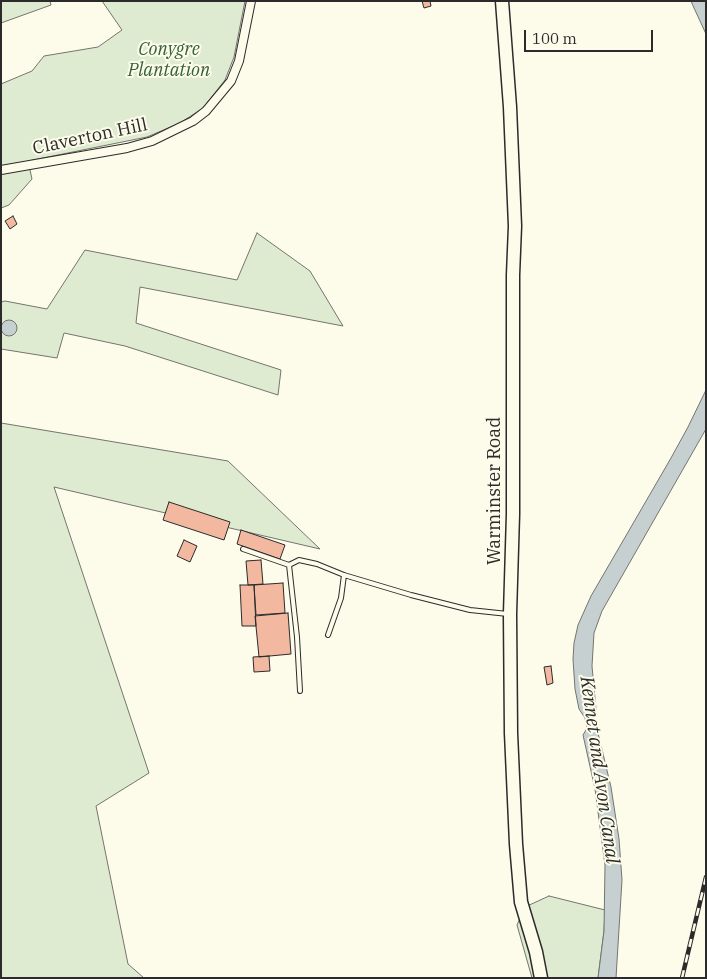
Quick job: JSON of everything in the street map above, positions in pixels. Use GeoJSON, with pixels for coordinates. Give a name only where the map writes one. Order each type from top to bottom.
{"type":"FeatureCollection","features":[{"type":"Feature","properties":{"kind":"highway","name":"Warminster Road"},"geometry":{"type":"LineString","coordinates":[[502,1],[510,107],[515,226],[513,275],[513,514],[510,614],[511,733],[521,902],[536,952],[541,978]]}},
{"type":"Feature","properties":{"kind":"street","name":"Claverton Hill"},"geometry":{"type":"LineString","coordinates":[[1,170],[127,148],[152,141],[193,121],[212,105],[231,81],[239,61],[251,1]]}},
{"type":"Feature","properties":{"kind":"lane"},"geometry":{"type":"LineString","coordinates":[[242,549],[289,565],[299,560],[317,564],[344,575],[470,610],[510,614]]}},
{"type":"Feature","properties":{"kind":"lane"},"geometry":{"type":"LineString","coordinates":[[289,565],[297,637],[300,691]]}},
{"type":"Feature","properties":{"kind":"lane"},"geometry":{"type":"LineString","coordinates":[[328,635],[341,598],[344,575]]}},
{"type":"Feature","properties":{"kind":"green space"},"geometry":{"type":"Polygon","coordinates":[[[1,1],[50,1],[51,5],[1,23],[1,1]]]}},
{"type":"Feature","properties":{"kind":"green space","name":"Conygre Plantation"},"geometry":{"type":"Polygon","coordinates":[[[102,1],[245,1],[234,57],[225,80],[203,108],[180,123],[147,137],[28,161],[32,179],[9,205],[1,208],[1,84],[32,71],[44,56],[98,47],[122,30],[102,1]]]}},
{"type":"Feature","properties":{"kind":"green space"},"geometry":{"type":"Polygon","coordinates":[[[257,233],[310,271],[343,326],[140,287],[136,323],[281,370],[278,395],[125,346],[64,333],[57,358],[1,349],[1,302],[5,301],[47,309],[85,250],[237,280],[257,233]]]}},
{"type":"Feature","properties":{"kind":"green space"},"geometry":{"type":"Polygon","coordinates":[[[1,423],[228,461],[320,549],[54,487],[149,773],[96,806],[128,964],[144,978],[1,978],[1,423]]]}},
{"type":"Feature","properties":{"kind":"green space"},"geometry":{"type":"Polygon","coordinates":[[[549,896],[605,910],[598,978],[532,978],[517,925],[525,907],[549,896]]]}},
{"type":"Feature","properties":{"kind":"water"},"geometry":{"type":"Polygon","coordinates":[[[691,1],[706,1],[706,34],[694,8],[691,1]]]}},
{"type":"Feature","properties":{"kind":"water"},"geometry":{"type":"Polygon","coordinates":[[[6,320],[12,320],[17,325],[15,334],[6,336],[1,331],[1,325],[6,320]]]}},
{"type":"Feature","properties":{"kind":"water","name":"Kennet and Avon Canal"},"geometry":{"type":"Polygon","coordinates":[[[706,390],[706,429],[602,611],[594,633],[592,666],[596,713],[591,719],[592,727],[598,733],[611,787],[619,839],[622,880],[616,978],[598,978],[604,931],[605,865],[595,789],[583,735],[587,728],[585,718],[579,709],[575,689],[574,643],[578,625],[591,596],[671,458],[706,390]]]}},
{"type":"Feature","properties":{"kind":"building"},"geometry":{"type":"Polygon","coordinates":[[[422,1],[430,1],[431,6],[424,8],[422,1]]]}},
{"type":"Feature","properties":{"kind":"building"},"geometry":{"type":"Polygon","coordinates":[[[13,216],[17,224],[10,229],[5,221],[13,216]]]}},
{"type":"Feature","properties":{"kind":"building"},"geometry":{"type":"Polygon","coordinates":[[[169,502],[230,522],[224,540],[163,520],[169,502]]]}},
{"type":"Feature","properties":{"kind":"building"},"geometry":{"type":"Polygon","coordinates":[[[241,530],[285,545],[280,559],[237,544],[241,530]]]}},
{"type":"Feature","properties":{"kind":"building"},"geometry":{"type":"Polygon","coordinates":[[[184,540],[197,546],[190,562],[177,556],[184,540]]]}},
{"type":"Feature","properties":{"kind":"building"},"geometry":{"type":"Polygon","coordinates":[[[261,560],[263,584],[248,585],[246,561],[261,560]]]}},
{"type":"Feature","properties":{"kind":"building"},"geometry":{"type":"Polygon","coordinates":[[[283,583],[285,613],[256,615],[254,585],[283,583]]]}},
{"type":"Feature","properties":{"kind":"building"},"geometry":{"type":"Polygon","coordinates":[[[240,585],[254,585],[256,626],[242,626],[240,585]]]}},
{"type":"Feature","properties":{"kind":"building"},"geometry":{"type":"Polygon","coordinates":[[[288,613],[291,654],[259,657],[255,616],[288,613]]]}},
{"type":"Feature","properties":{"kind":"building"},"geometry":{"type":"Polygon","coordinates":[[[269,656],[270,671],[254,672],[253,657],[269,656]]]}},
{"type":"Feature","properties":{"kind":"building"},"geometry":{"type":"Polygon","coordinates":[[[551,666],[553,683],[547,685],[544,667],[551,666]]]}},
{"type":"Feature","properties":{"kind":"railway"},"geometry":{"type":"LineString","coordinates":[[682,978],[706,877]]}}]}
